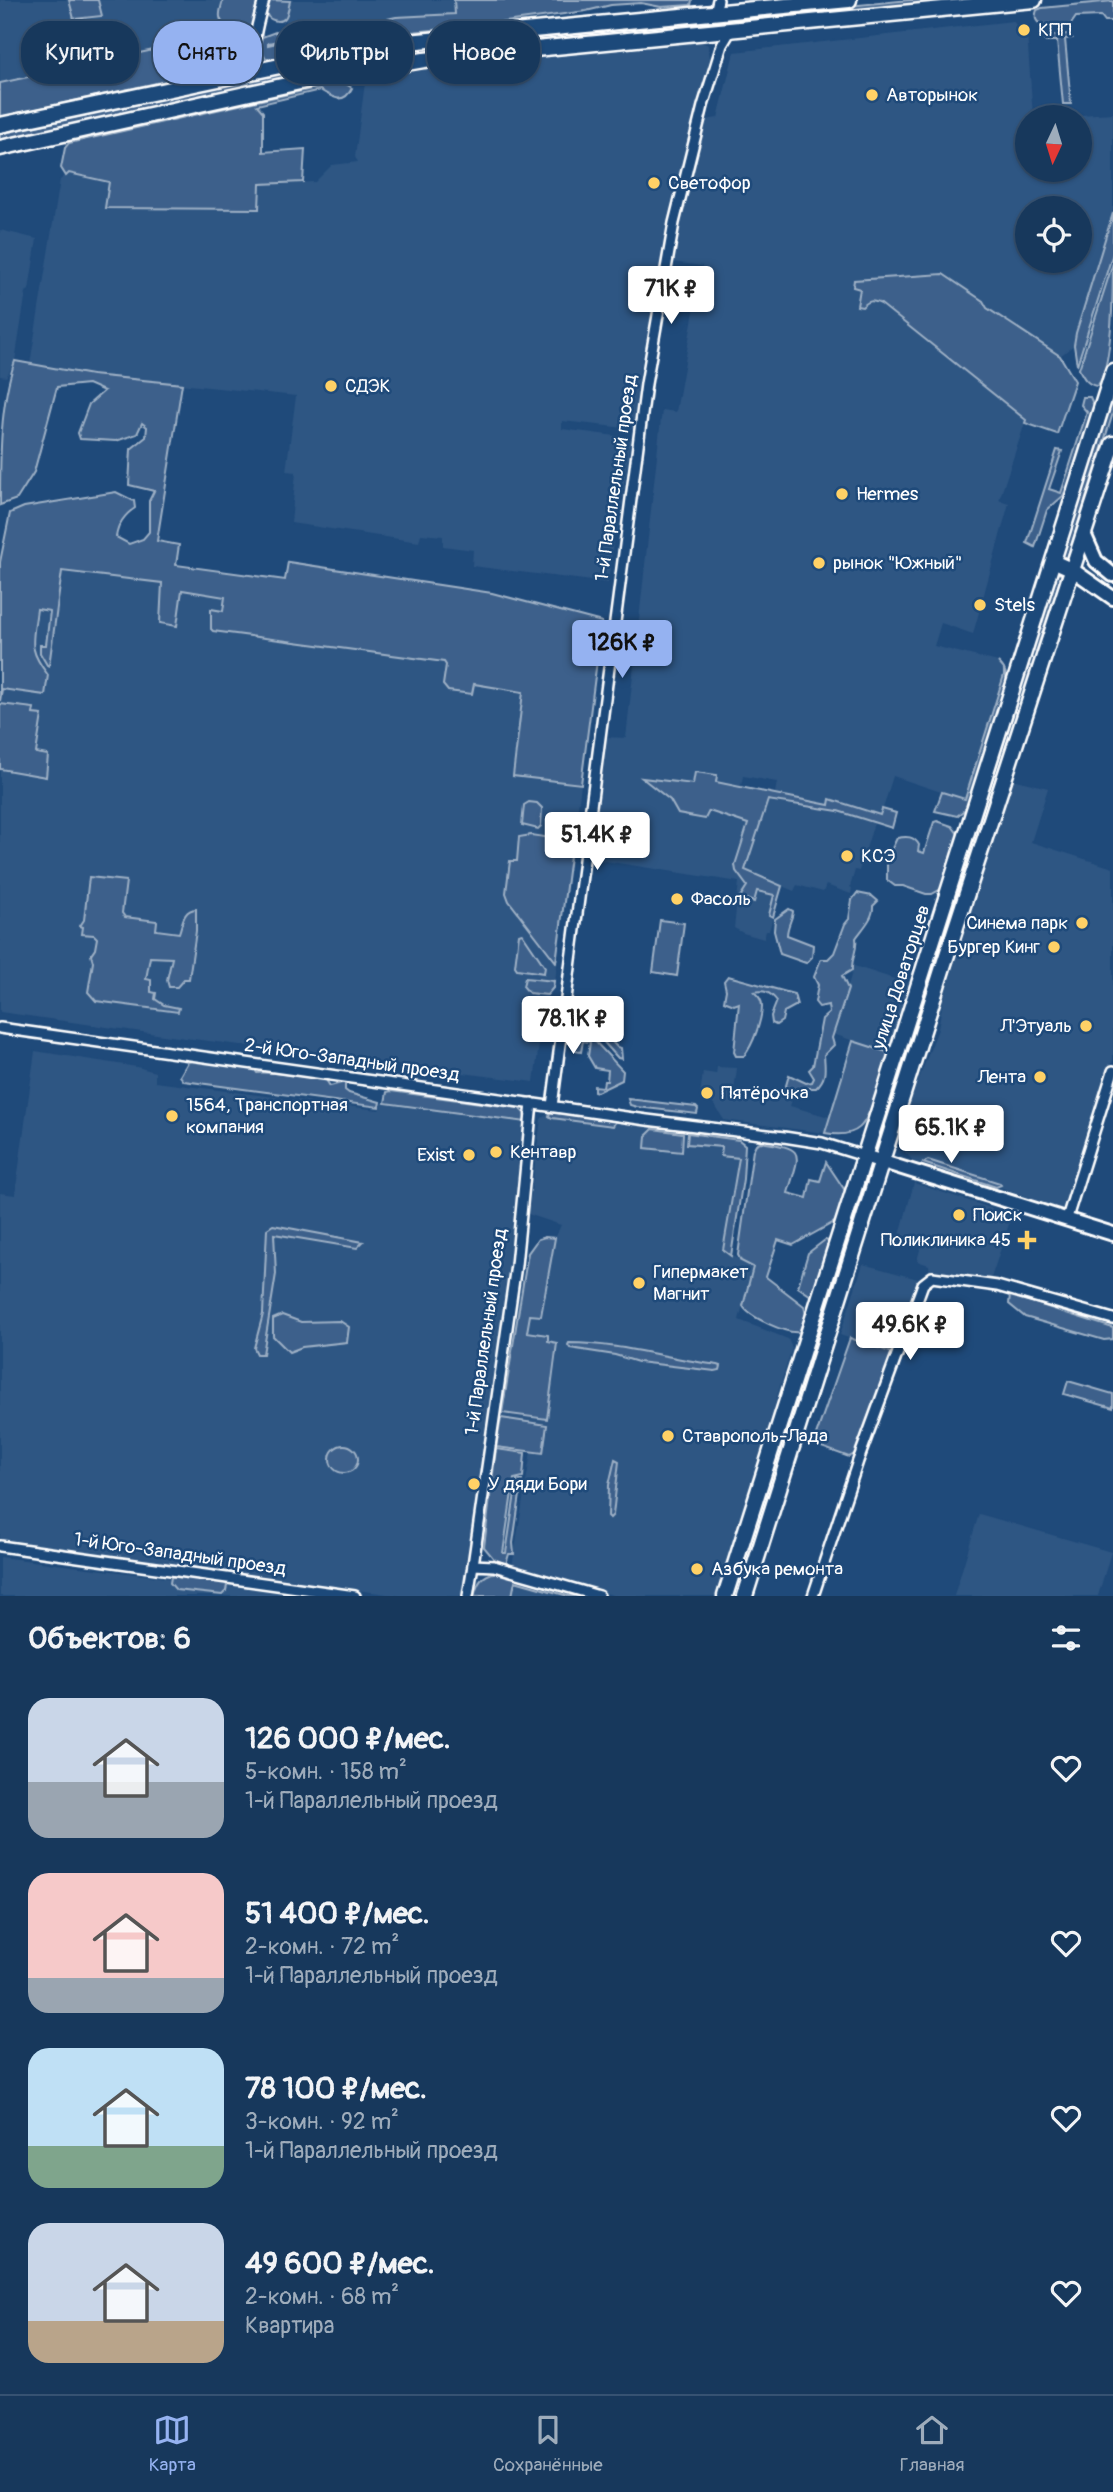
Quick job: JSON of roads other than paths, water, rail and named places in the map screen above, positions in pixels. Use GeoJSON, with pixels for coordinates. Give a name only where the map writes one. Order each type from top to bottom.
{"type":"FeatureCollection","features":[{"type":"Feature","properties":{"kind":"main road"},"geometry":{"type":"LineString","coordinates":[[262,70],[408,42],[716,6],[849,0]]}},
{"type":"Feature","properties":{"kind":"main road"},"geometry":{"type":"LineString","coordinates":[[0,148],[309,80],[386,66],[471,55],[1034,0]]}},
{"type":"Feature","properties":{"kind":"main road"},"geometry":{"type":"LineString","coordinates":[[0,125],[195,84]]}},
{"type":"Feature","properties":{"kind":"main road","name":"улица Доваторцев"},"geometry":{"type":"LineString","coordinates":[[725,1596],[1113,370]]}},
{"type":"Feature","properties":{"kind":"main road","name":"улица Доваторцев"},"geometry":{"type":"LineString","coordinates":[[745,1596],[881,1161],[1113,444]]}},
{"type":"Feature","properties":{"kind":"main road"},"geometry":{"type":"LineString","coordinates":[[1084,536],[1096,561],[1113,575]]}},
{"type":"Feature","properties":{"kind":"main road"},"geometry":{"type":"LineString","coordinates":[[1053,561],[1073,570],[1113,598]]}},
{"type":"Feature","properties":{"kind":"main road"},"geometry":{"type":"LineString","coordinates":[[864,1156],[1113,1234]]}},
{"type":"Feature","properties":{"kind":"street"},"geometry":{"type":"LineString","coordinates":[[258,21],[264,0]]}},
{"type":"Feature","properties":{"kind":"street","name":"1-й Параллельный проезд"},"geometry":{"type":"LineString","coordinates":[[552,1105],[646,384],[674,223],[703,106],[722,45],[731,30]]}},
{"type":"Feature","properties":{"kind":"street","name":"2-й Юго-Западный проезд"},"geometry":{"type":"LineString","coordinates":[[0,1028],[811,1140],[864,1156]]}},
{"type":"Feature","properties":{"kind":"street"},"geometry":{"type":"LineString","coordinates":[[1066,1218],[1113,1072]]}},
{"type":"Feature","properties":{"kind":"street","name":"1-й Параллельный проезд"},"geometry":{"type":"LineString","coordinates":[[473,1565],[516,1265],[532,1103]]}},
{"type":"Feature","properties":{"kind":"street"},"geometry":{"type":"LineString","coordinates":[[813,1596],[888,1377],[926,1279],[942,1278],[997,1286],[1113,1319]]}},
{"type":"Feature","properties":{"kind":"street","name":"1-й Юго-Западный проезд"},"geometry":{"type":"LineString","coordinates":[[0,1546],[355,1596]]}},
{"type":"Feature","properties":{"kind":"street"},"geometry":{"type":"LineString","coordinates":[[468,1596],[473,1565],[494,1566],[600,1596]]}},
{"type":"Feature","properties":{"kind":"place","name":"КПП"},"geometry":{"type":"Point","coordinates":[1024,30]}},
{"type":"Feature","properties":{"kind":"place","name":"Авторынок"},"geometry":{"type":"Point","coordinates":[872,95]}},
{"type":"Feature","properties":{"kind":"place","name":"Светофор"},"geometry":{"type":"Point","coordinates":[654,183]}},
{"type":"Feature","properties":{"kind":"place","name":"СДЭК"},"geometry":{"type":"Point","coordinates":[331,386]}},
{"type":"Feature","properties":{"kind":"place","name":"Hermes"},"geometry":{"type":"Point","coordinates":[842,494]}},
{"type":"Feature","properties":{"kind":"place","name":"рынок \"Южный\""},"geometry":{"type":"Point","coordinates":[819,563]}},
{"type":"Feature","properties":{"kind":"place","name":"Stels"},"geometry":{"type":"Point","coordinates":[980,605]}},
{"type":"Feature","properties":{"kind":"place","name":"КСЭ"},"geometry":{"type":"Point","coordinates":[847,856]}},
{"type":"Feature","properties":{"kind":"place","name":"Фасоль"},"geometry":{"type":"Point","coordinates":[677,899]}},
{"type":"Feature","properties":{"kind":"place","name":"Синема парк"},"geometry":{"type":"Point","coordinates":[1082,923]}},
{"type":"Feature","properties":{"kind":"place","name":"Бургер Кинг"},"geometry":{"type":"Point","coordinates":[1054,947]}},
{"type":"Feature","properties":{"kind":"place","name":"Л'Этуаль"},"geometry":{"type":"Point","coordinates":[1086,1026]}},
{"type":"Feature","properties":{"kind":"place","name":"Лента"},"geometry":{"type":"Point","coordinates":[1040,1077]}},
{"type":"Feature","properties":{"kind":"place","name":"Пятёрочка"},"geometry":{"type":"Point","coordinates":[707,1093]}},
{"type":"Feature","properties":{"kind":"place","name":"1564, Транспортная компания"},"geometry":{"type":"Point","coordinates":[172,1116]}},
{"type":"Feature","properties":{"kind":"place","name":"Кентавр"},"geometry":{"type":"Point","coordinates":[496,1152]}},
{"type":"Feature","properties":{"kind":"place","name":"Exist"},"geometry":{"type":"Point","coordinates":[469,1155]}},
{"type":"Feature","properties":{"kind":"place","name":"Поиск"},"geometry":{"type":"Point","coordinates":[959,1215]}},
{"type":"Feature","properties":{"kind":"place","name":"Поликлиника 45"},"geometry":{"type":"Point","coordinates":[1027,1240]}},
{"type":"Feature","properties":{"kind":"place","name":"Гипермакет Магнит"},"geometry":{"type":"Point","coordinates":[639,1283]}},
{"type":"Feature","properties":{"kind":"place","name":"Ставрополь-Лада"},"geometry":{"type":"Point","coordinates":[668,1436]}},
{"type":"Feature","properties":{"kind":"place","name":"У дяди Бори"},"geometry":{"type":"Point","coordinates":[474,1484]}},
{"type":"Feature","properties":{"kind":"place","name":"Азбука ремонта"},"geometry":{"type":"Point","coordinates":[697,1569]}}]}
